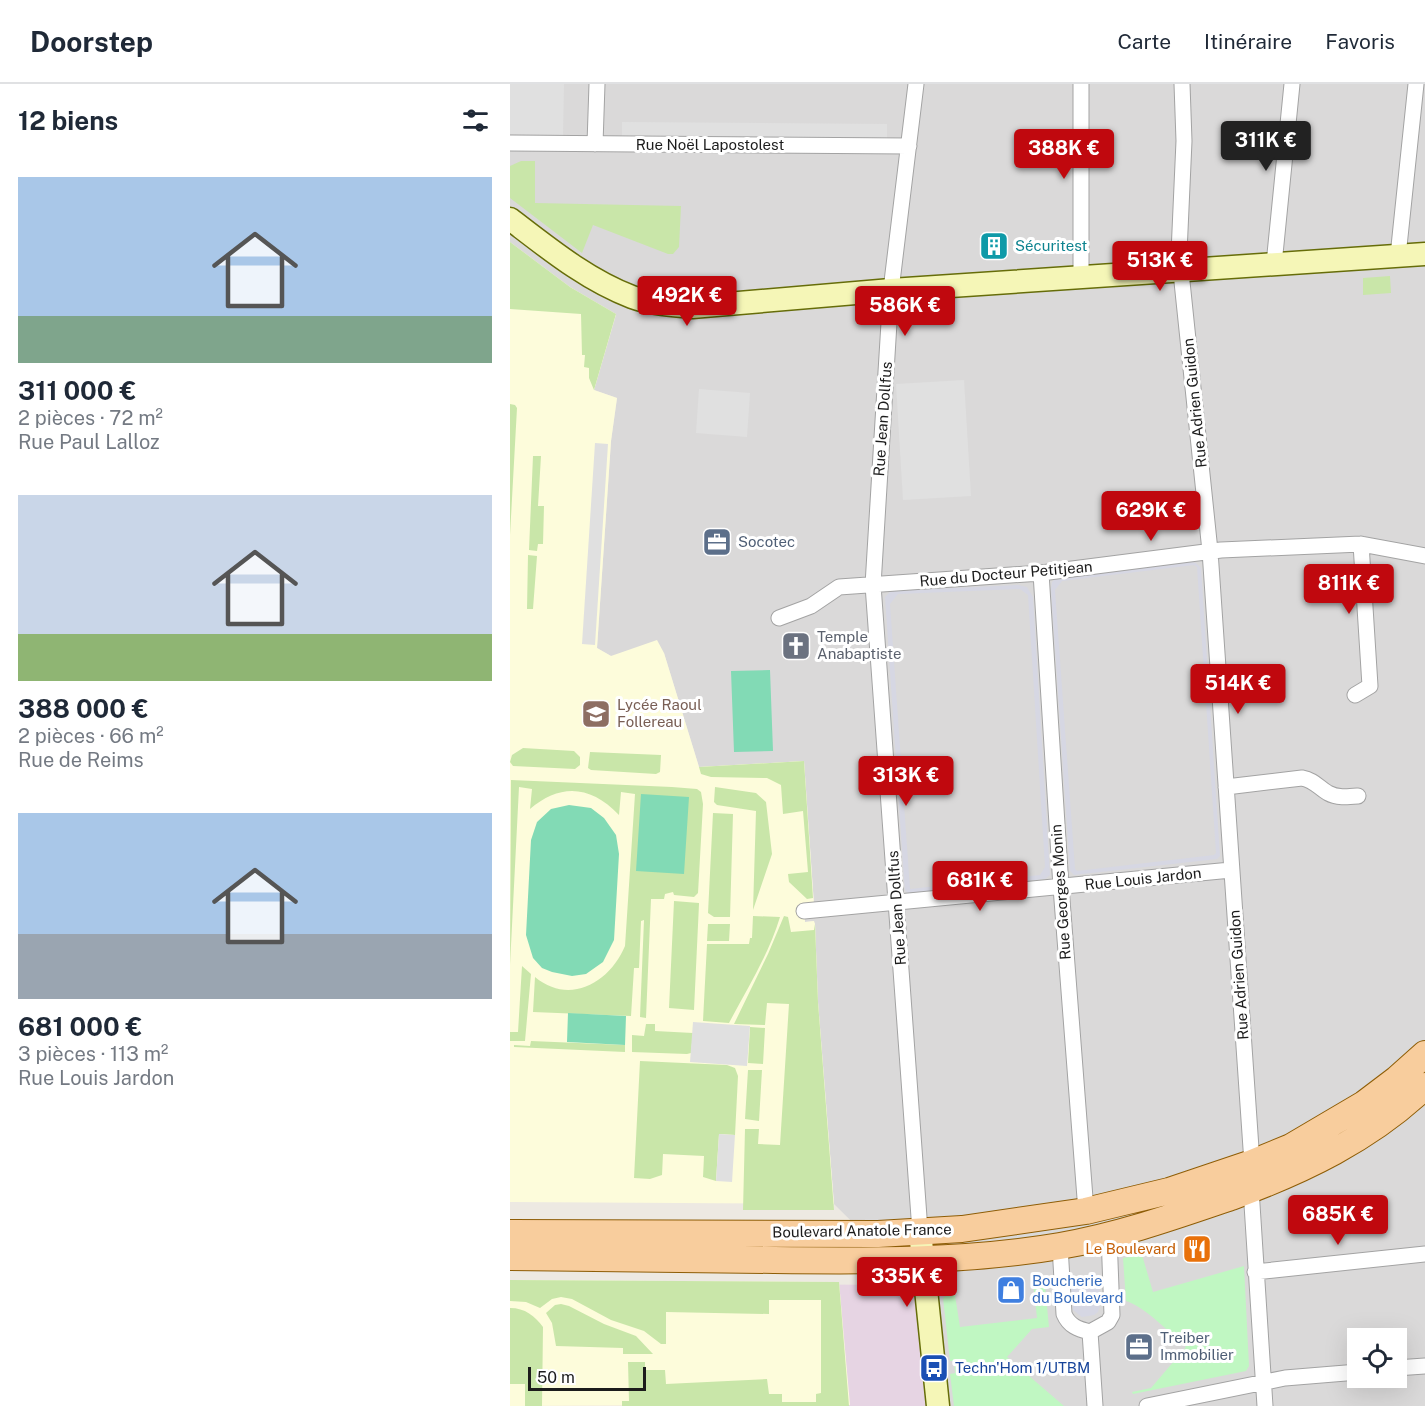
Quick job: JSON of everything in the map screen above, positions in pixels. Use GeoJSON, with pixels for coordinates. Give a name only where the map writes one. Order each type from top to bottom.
{"type":"FeatureCollection","features":[{"type":"Feature","properties":{"kind":"main road","name":"Boulevard Anatole France"},"geometry":{"type":"LineString","coordinates":[[510,1233],[878,1234],[976,1227],[1086,1211],[1170,1191],[1252,1164],[1292,1147],[1364,1104],[1397,1079],[1425,1053]]}},
{"type":"Feature","properties":{"kind":"main road","name":"Boulevard Anatole France"},"geometry":{"type":"LineString","coordinates":[[510,1257],[862,1261],[965,1257],[1060,1246],[1109,1235],[1185,1213],[1302,1169],[1342,1148],[1378,1125],[1425,1086]]}},
{"type":"Feature","properties":{"kind":"street"},"geometry":{"type":"LineString","coordinates":[[595,144],[597,84]]}},
{"type":"Feature","properties":{"kind":"street","name":"Rue Jean Dollfus"},"geometry":{"type":"LineString","coordinates":[[916,84],[891,290],[873,585],[920,1232]]}},
{"type":"Feature","properties":{"kind":"street"},"geometry":{"type":"LineString","coordinates":[[1081,84],[1081,277]]}},
{"type":"Feature","properties":{"kind":"street","name":"Rue Adrien Guidon"},"geometry":{"type":"LineString","coordinates":[[1182,84],[1184,141],[1179,253],[1210,551],[1252,1164]]}},
{"type":"Feature","properties":{"kind":"street"},"geometry":{"type":"LineString","coordinates":[[1274,264],[1292,84]]}},
{"type":"Feature","properties":{"kind":"street"},"geometry":{"type":"LineString","coordinates":[[1398,256],[1419,85]]}},
{"type":"Feature","properties":{"kind":"street","name":"Rue Noël Lapostolest"},"geometry":{"type":"LineString","coordinates":[[510,143],[909,146]]}},
{"type":"Feature","properties":{"kind":"street"},"geometry":{"type":"LineString","coordinates":[[510,219],[603,285],[634,297],[692,307],[891,290],[1425,254]]}},
{"type":"Feature","properties":{"kind":"street"},"geometry":{"type":"LineString","coordinates":[[1355,695],[1370,686],[1361,544]]}},
{"type":"Feature","properties":{"kind":"street","name":"Rue du Docteur Petitjean"},"geometry":{"type":"LineString","coordinates":[[873,585],[1041,573],[1210,551],[1361,544],[1425,556]]}},
{"type":"Feature","properties":{"kind":"street","name":"Rue Georges Monin"},"geometry":{"type":"LineString","coordinates":[[1041,573],[1061,887],[1086,1211]]}},
{"type":"Feature","properties":{"kind":"street"},"geometry":{"type":"LineString","coordinates":[[779,618],[811,606],[839,587],[873,585]]}},
{"type":"Feature","properties":{"kind":"street"},"geometry":{"type":"LineString","coordinates":[[1226,787],[1302,778],[1311,779],[1329,794],[1339,797],[1358,796]]}},
{"type":"Feature","properties":{"kind":"street","name":"Rue Louis Jardon"},"geometry":{"type":"LineString","coordinates":[[804,911],[1231,870]]}},
{"type":"Feature","properties":{"kind":"street"},"geometry":{"type":"LineString","coordinates":[[1251,1189],[1265,1406]]}},
{"type":"Feature","properties":{"kind":"street"},"geometry":{"type":"LineString","coordinates":[[920,1232],[938,1406]]}},
{"type":"Feature","properties":{"kind":"street"},"geometry":{"type":"LineString","coordinates":[[1060,1246],[1064,1314],[1067,1322],[1078,1329],[1090,1332],[1108,1322],[1112,1315],[1109,1235]]}},
{"type":"Feature","properties":{"kind":"street"},"geometry":{"type":"LineString","coordinates":[[1255,1272],[1425,1254]]}},
{"type":"Feature","properties":{"kind":"street"},"geometry":{"type":"LineString","coordinates":[[1090,1332],[1095,1406]]}},
{"type":"Feature","properties":{"kind":"street"},"geometry":{"type":"LineString","coordinates":[[1407,1367],[1425,1366]]}},
{"type":"Feature","properties":{"kind":"street"},"geometry":{"type":"LineString","coordinates":[[1147,1406],[1264,1382],[1347,1373]]}},
{"type":"Feature","properties":{"kind":"shaded area"},"geometry":{"type":"Polygon","coordinates":[[[510,84],[1425,84],[1425,1406],[932,1406],[916,1285],[834,1204],[818,1002],[815,924],[813,921],[805,922],[804,905],[814,904],[804,761],[699,767],[664,653],[611,656],[597,648],[611,441],[617,398],[594,390],[616,315],[510,251],[510,84]]]}},
{"type":"Feature","properties":{"kind":"shaded area"},"geometry":{"type":"Polygon","coordinates":[[[510,84],[564,84],[563,135],[510,134],[510,84]]]}},
{"type":"Feature","properties":{"kind":"shaded area"},"geometry":{"type":"Polygon","coordinates":[[[622,122],[887,124],[887,138],[622,136],[622,122]]]}},
{"type":"Feature","properties":{"kind":"shaded area","name":"Lycée Raoul Follereau"},"geometry":{"type":"Polygon","coordinates":[[[510,242],[570,287],[616,314],[594,390],[617,398],[611,441],[597,648],[611,656],[657,640],[664,653],[699,767],[804,761],[814,905],[804,905],[805,922],[814,921],[815,924],[818,1002],[834,1204],[510,1202],[510,242]]]}},
{"type":"Feature","properties":{"kind":"shaded area"},"geometry":{"type":"Polygon","coordinates":[[[964,380],[971,496],[903,500],[896,384],[964,380]]]}},
{"type":"Feature","properties":{"kind":"shaded area"},"geometry":{"type":"Polygon","coordinates":[[[699,389],[750,393],[747,437],[696,433],[699,389]]]}},
{"type":"Feature","properties":{"kind":"shaded area"},"geometry":{"type":"Polygon","coordinates":[[[595,443],[608,444],[595,645],[582,644],[595,443]]]}},
{"type":"Feature","properties":{"kind":"shaded area"},"geometry":{"type":"Polygon","coordinates":[[[1191,562],[1201,568],[1220,856],[1217,859],[1074,875],[1070,871],[1051,589],[1055,579],[1191,562]],[[1194,565],[1062,581],[1055,590],[1075,869],[1077,871],[1216,853],[1197,567],[1194,565]]]}},
{"type":"Feature","properties":{"kind":"shaded area"},"geometry":{"type":"Polygon","coordinates":[[[1018,585],[1027,587],[1033,597],[1050,875],[1045,879],[908,893],[905,890],[885,597],[891,591],[1018,585]],[[1020,589],[898,594],[890,604],[910,889],[1040,875],[1045,867],[1028,595],[1020,589]]]}},
{"type":"Feature","properties":{"kind":"shaded area"},"geometry":{"type":"Polygon","coordinates":[[[693,1022],[750,1026],[747,1066],[690,1062],[693,1022]]]}},
{"type":"Feature","properties":{"kind":"shaded area"},"geometry":{"type":"Polygon","coordinates":[[[719,1134],[735,1135],[732,1182],[716,1181],[719,1134]]]}},
{"type":"Feature","properties":{"kind":"shaded area"},"geometry":{"type":"Polygon","coordinates":[[[1099,1275],[1100,1306],[1098,1312],[1082,1317],[1073,1310],[1070,1278],[1099,1275]]]}},
{"type":"Feature","properties":{"kind":"shaded area"},"geometry":{"type":"Polygon","coordinates":[[[510,1280],[839,1282],[850,1405],[510,1406],[510,1280]]]}},
{"type":"Feature","properties":{"kind":"shaded area"},"geometry":{"type":"Polygon","coordinates":[[[510,1283],[916,1285],[932,1406],[510,1406],[510,1283]]]}},
{"type":"Feature","properties":{"kind":"green space"},"geometry":{"type":"Polygon","coordinates":[[[521,161],[535,161],[535,203],[681,206],[679,247],[673,254],[668,254],[593,225],[582,253],[510,198],[510,166],[521,161]]]}},
{"type":"Feature","properties":{"kind":"green space"},"geometry":{"type":"Polygon","coordinates":[[[510,242],[570,287],[616,314],[594,390],[589,378],[589,368],[584,367],[581,314],[510,309],[510,242]]]}},
{"type":"Feature","properties":{"kind":"green space"},"geometry":{"type":"Polygon","coordinates":[[[1390,276],[1391,293],[1363,295],[1363,278],[1390,276]]]}},
{"type":"Feature","properties":{"kind":"green space"},"geometry":{"type":"Polygon","coordinates":[[[510,404],[517,408],[510,535],[510,404]]]}},
{"type":"Feature","properties":{"kind":"green space"},"geometry":{"type":"Polygon","coordinates":[[[533,456],[541,456],[538,506],[544,506],[543,544],[538,544],[537,551],[529,550],[533,456]]]}},
{"type":"Feature","properties":{"kind":"green space"},"geometry":{"type":"Polygon","coordinates":[[[528,555],[537,556],[533,609],[527,609],[528,555]]]}},
{"type":"Feature","properties":{"kind":"green space"},"geometry":{"type":"Polygon","coordinates":[[[770,670],[773,751],[734,752],[731,671],[770,670]]]}},
{"type":"Feature","properties":{"kind":"green space"},"geometry":{"type":"Polygon","coordinates":[[[523,748],[574,751],[580,757],[580,765],[575,769],[513,766],[510,762],[512,755],[523,748]]]}},
{"type":"Feature","properties":{"kind":"green space"},"geometry":{"type":"Polygon","coordinates":[[[590,752],[661,755],[660,772],[656,774],[591,770],[588,768],[590,752]]]}},
{"type":"Feature","properties":{"kind":"green space"},"geometry":{"type":"Polygon","coordinates":[[[804,761],[813,898],[807,899],[789,882],[788,874],[808,872],[803,811],[783,814],[781,785],[767,778],[711,777],[701,774],[699,767],[804,761]]]}},
{"type":"Feature","properties":{"kind":"green space"},"geometry":{"type":"Polygon","coordinates":[[[511,780],[672,787],[697,789],[701,792],[703,804],[698,893],[694,897],[674,895],[673,892],[665,894],[664,899],[651,899],[646,1018],[640,1017],[644,920],[641,921],[639,968],[634,968],[631,1016],[533,1012],[535,977],[548,985],[562,989],[588,986],[610,970],[625,946],[635,794],[621,792],[619,815],[598,798],[575,791],[553,795],[530,809],[532,789],[519,787],[510,965],[511,780]]]}},
{"type":"Feature","properties":{"kind":"green space"},"geometry":{"type":"Polygon","coordinates":[[[715,787],[756,793],[766,802],[772,854],[753,910],[756,811],[717,805],[714,802],[715,787]]]}},
{"type":"Feature","properties":{"kind":"green space"},"geometry":{"type":"Polygon","coordinates":[[[641,794],[689,797],[684,874],[636,871],[641,794]]]}},
{"type":"Feature","properties":{"kind":"green space"},"geometry":{"type":"Polygon","coordinates":[[[569,805],[591,808],[604,818],[616,835],[619,854],[614,940],[603,962],[586,974],[572,976],[542,968],[533,958],[526,935],[531,840],[537,822],[551,809],[569,805]]]}},
{"type":"Feature","properties":{"kind":"green space"},"geometry":{"type":"Polygon","coordinates":[[[713,813],[733,814],[730,917],[714,917],[708,913],[713,813]]]}},
{"type":"Feature","properties":{"kind":"green space"},"geometry":{"type":"Polygon","coordinates":[[[674,901],[699,903],[694,1010],[669,1008],[674,901]]]}},
{"type":"Feature","properties":{"kind":"green space"},"geometry":{"type":"Polygon","coordinates":[[[753,916],[780,917],[764,958],[729,1023],[703,1021],[707,944],[749,944],[752,938],[753,916]]]}},
{"type":"Feature","properties":{"kind":"green space"},"geometry":{"type":"Polygon","coordinates":[[[784,916],[788,917],[791,932],[814,930],[815,924],[818,1002],[834,1210],[743,1210],[745,1129],[759,1129],[758,1144],[780,1145],[789,1004],[767,1003],[765,1025],[734,1024],[784,916]]]}},
{"type":"Feature","properties":{"kind":"green space"},"geometry":{"type":"Polygon","coordinates":[[[708,924],[730,924],[729,941],[707,941],[708,924]]]}},
{"type":"Feature","properties":{"kind":"green space"},"geometry":{"type":"Polygon","coordinates":[[[522,966],[531,974],[525,1041],[510,1041],[510,1032],[518,1032],[522,966]]]}},
{"type":"Feature","properties":{"kind":"green space"},"geometry":{"type":"Polygon","coordinates":[[[568,1013],[626,1016],[625,1045],[567,1042],[568,1013]]]}},
{"type":"Feature","properties":{"kind":"green space"},"geometry":{"type":"Polygon","coordinates":[[[646,1024],[655,1024],[655,1031],[693,1033],[691,1053],[632,1052],[632,1035],[644,1036],[646,1024]]]}},
{"type":"Feature","properties":{"kind":"green space"},"geometry":{"type":"Polygon","coordinates":[[[750,1027],[765,1028],[763,1064],[748,1063],[750,1027]]]}},
{"type":"Feature","properties":{"kind":"green space"},"geometry":{"type":"Polygon","coordinates":[[[531,1041],[625,1045],[625,1052],[514,1047],[514,1045],[530,1046],[531,1041]]]}},
{"type":"Feature","properties":{"kind":"green space"},"geometry":{"type":"Polygon","coordinates":[[[640,1061],[727,1065],[735,1068],[738,1076],[735,1135],[719,1134],[716,1181],[703,1177],[704,1156],[663,1154],[662,1175],[650,1179],[634,1178],[640,1061]]]}},
{"type":"Feature","properties":{"kind":"green space"},"geometry":{"type":"Polygon","coordinates":[[[748,1070],[762,1070],[759,1121],[745,1119],[748,1070]]]}},
{"type":"Feature","properties":{"kind":"green space"},"geometry":{"type":"Polygon","coordinates":[[[1142,1255],[1153,1292],[1244,1266],[1249,1366],[1246,1371],[1133,1394],[1132,1392],[1151,1388],[1186,1347],[1149,1314],[1126,1301],[1123,1258],[1142,1255]]]}},
{"type":"Feature","properties":{"kind":"green space"},"geometry":{"type":"Polygon","coordinates":[[[510,1280],[839,1282],[849,1406],[622,1406],[622,1401],[629,1401],[628,1362],[645,1362],[645,1370],[665,1370],[666,1384],[767,1379],[769,1394],[782,1394],[782,1402],[816,1402],[816,1394],[821,1393],[821,1300],[769,1300],[769,1314],[666,1312],[666,1344],[661,1344],[644,1331],[611,1320],[572,1299],[561,1297],[552,1299],[540,1308],[526,1302],[510,1301],[510,1280]]]}},
{"type":"Feature","properties":{"kind":"green space"},"geometry":{"type":"Polygon","coordinates":[[[1038,1281],[1045,1286],[1049,1327],[1032,1329],[1007,1357],[1064,1406],[954,1406],[950,1374],[955,1373],[954,1361],[950,1361],[943,1298],[954,1289],[960,1327],[1037,1318],[1033,1282],[1038,1281]]]}},
{"type":"Feature","properties":{"kind":"green space"},"geometry":{"type":"Polygon","coordinates":[[[561,1304],[636,1336],[653,1354],[623,1354],[623,1348],[556,1346],[552,1323],[546,1313],[555,1305],[561,1304]]]}},
{"type":"Feature","properties":{"kind":"green space"},"geometry":{"type":"Polygon","coordinates":[[[510,1308],[529,1313],[543,1327],[542,1406],[525,1406],[525,1384],[510,1384],[510,1308]]]}},
{"type":"Feature","properties":{"kind":"place","name":"Sécuritest"},"geometry":{"type":"Point","coordinates":[994,246]}},
{"type":"Feature","properties":{"kind":"place","name":"Socotec"},"geometry":{"type":"Point","coordinates":[717,542]}},
{"type":"Feature","properties":{"kind":"place","name":"Temple Anabaptiste"},"geometry":{"type":"Point","coordinates":[796,646]}},
{"type":"Feature","properties":{"kind":"place","name":"Lycée Raoul Follereau"},"geometry":{"type":"Point","coordinates":[596,714]}},
{"type":"Feature","properties":{"kind":"place","name":"Le Boulevard"},"geometry":{"type":"Point","coordinates":[1197,1249]}},
{"type":"Feature","properties":{"kind":"place","name":"Boucherie du Boulevard"},"geometry":{"type":"Point","coordinates":[1011,1290]}},
{"type":"Feature","properties":{"kind":"place","name":"Treiber Immobilier"},"geometry":{"type":"Point","coordinates":[1139,1347]}},
{"type":"Feature","properties":{"kind":"place","name":"Techn'Hom 1/UTBM"},"geometry":{"type":"Point","coordinates":[934,1368]}}]}
